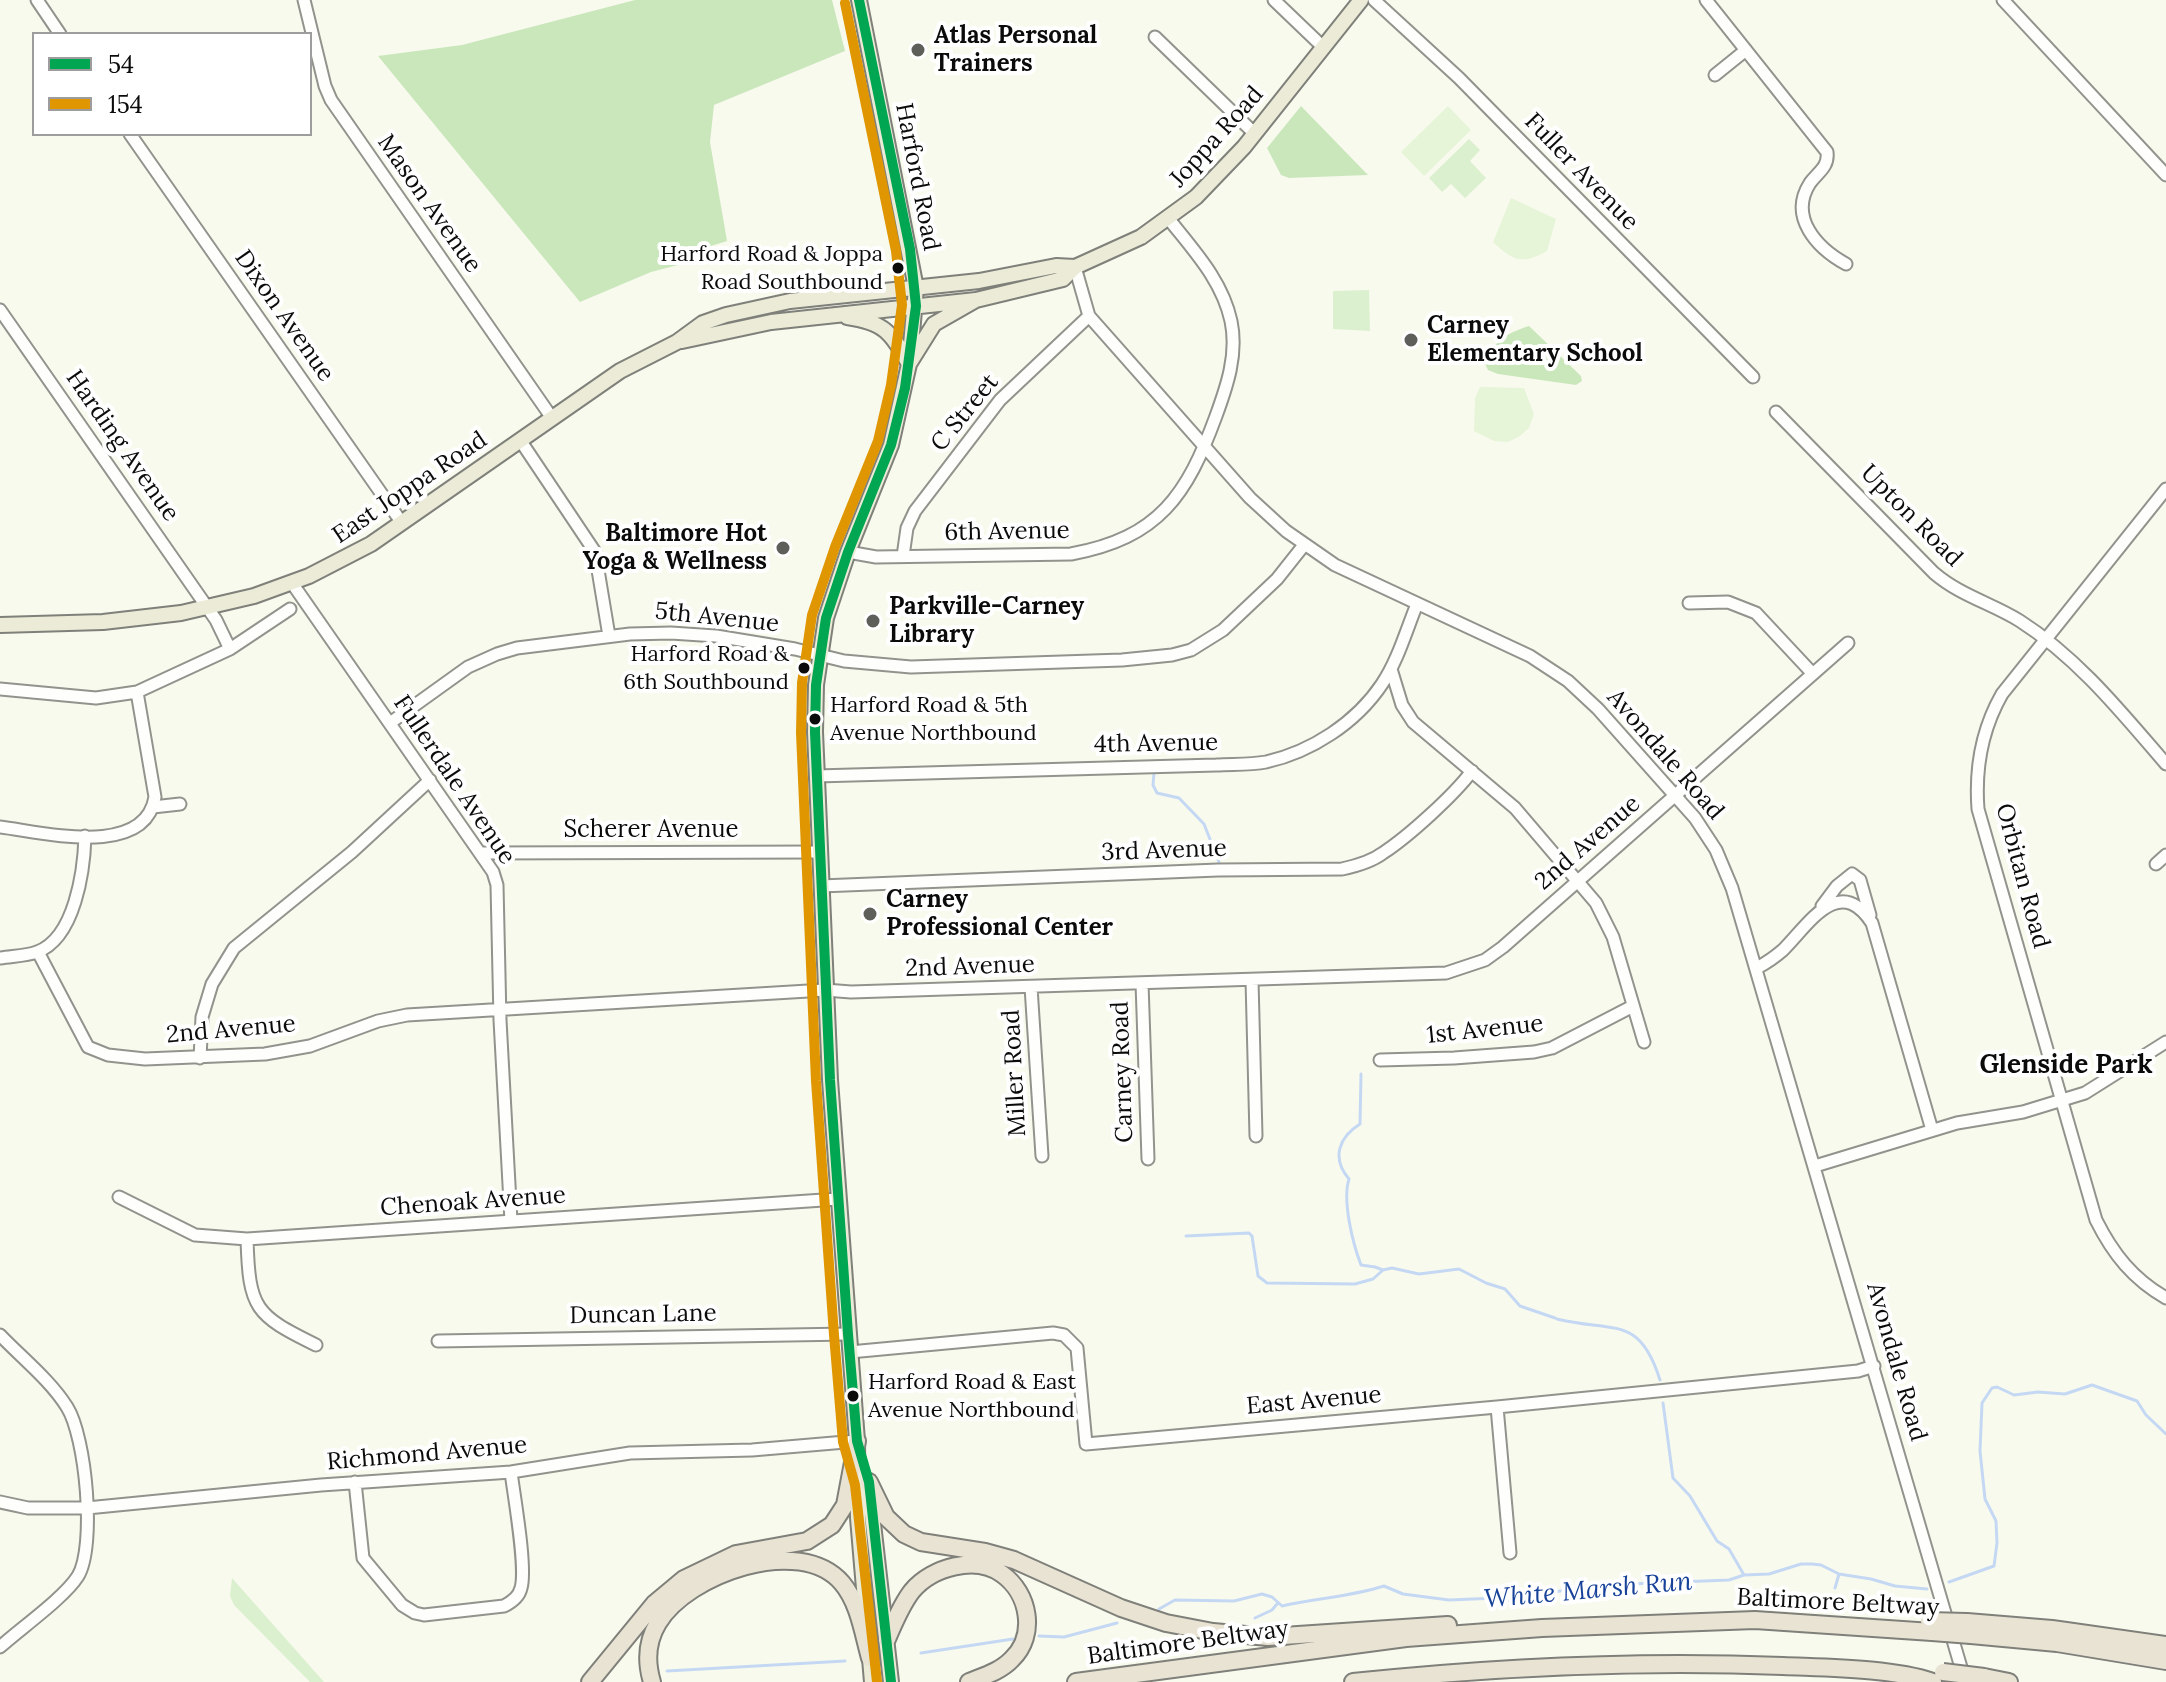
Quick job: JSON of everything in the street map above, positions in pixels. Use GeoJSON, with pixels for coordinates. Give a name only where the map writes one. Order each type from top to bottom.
{"type":"FeatureCollection","features":[{"type":"Feature","properties":{"kind":"highway"},"geometry":{"type":"LineString","coordinates":[[590,1682],[654,1604],[684,1579],[736,1554],[807,1541],[832,1525],[845,1505],[857,1441]]}},
{"type":"Feature","properties":{"kind":"highway"},"geometry":{"type":"LineString","coordinates":[[869,1482],[886,1517],[904,1534],[921,1542],[1014,1560],[1121,1608],[1182,1626],[1241,1636],[1281,1637],[1435,1625],[1542,1628]]}},
{"type":"Feature","properties":{"kind":"highway"},"geometry":{"type":"LineString","coordinates":[[652,1682],[648,1660],[651,1637],[663,1615],[673,1605],[721,1575],[775,1561],[814,1564],[826,1569],[841,1582],[856,1607],[870,1658]]}},
{"type":"Feature","properties":{"kind":"highway"},"geometry":{"type":"LineString","coordinates":[[887,1639],[905,1600],[925,1579],[937,1572],[964,1565],[995,1570],[1011,1581],[1023,1600],[1028,1617],[1026,1637],[1011,1661],[969,1682]]}},
{"type":"Feature","properties":{"kind":"highway","name":"Baltimore Beltway"},"geometry":{"type":"LineString","coordinates":[[1076,1682],[1406,1638],[1542,1628],[1755,1620],[1969,1628],[2166,1661]]}},
{"type":"Feature","properties":{"kind":"highway"},"geometry":{"type":"LineString","coordinates":[[1969,1628],[2042,1627],[2166,1645]]}},
{"type":"Feature","properties":{"kind":"highway"},"geometry":{"type":"LineString","coordinates":[[1353,1682],[1624,1663],[1801,1667],[1938,1677],[1984,1677],[2009,1682]]}},
{"type":"Feature","properties":{"kind":"main road","name":"Harford Road"},"geometry":{"type":"LineString","coordinates":[[859,0],[916,288],[909,364]]}},
{"type":"Feature","properties":{"kind":"main road","name":"Joppa Road"},"geometry":{"type":"LineString","coordinates":[[916,306],[976,300],[1063,279],[1075,267],[1121,248],[1168,218],[1216,177],[1255,134],[1361,0]]}},
{"type":"Feature","properties":{"kind":"main road","name":"Joppa Road"},"geometry":{"type":"LineString","coordinates":[[916,288],[1017,275],[1056,266],[1075,267]]}},
{"type":"Feature","properties":{"kind":"main road","name":"East Joppa Road"},"geometry":{"type":"LineString","coordinates":[[0,625],[132,619],[207,608],[292,583],[350,556],[635,362],[677,342],[703,323],[770,304],[916,288]]}},
{"type":"Feature","properties":{"kind":"main road"},"geometry":{"type":"LineString","coordinates":[[872,1679],[858,1518],[857,1441],[825,990],[814,707],[826,618],[848,552],[891,445],[909,364],[934,324],[976,300]]}},
{"type":"Feature","properties":{"kind":"main road","name":"East Joppa Road"},"geometry":{"type":"LineString","coordinates":[[677,342],[771,322],[916,306]]}},
{"type":"Feature","properties":{"kind":"main road"},"geometry":{"type":"LineString","coordinates":[[833,314],[859,318],[883,327],[897,342],[909,364]]}},
{"type":"Feature","properties":{"kind":"main road"},"geometry":{"type":"LineString","coordinates":[[857,1441],[869,1482],[890,1678]]}},
{"type":"Feature","properties":{"kind":"street"},"geometry":{"type":"LineString","coordinates":[[37,0],[59,32]]}},
{"type":"Feature","properties":{"kind":"street","name":"Mason Avenue"},"geometry":{"type":"LineString","coordinates":[[304,0],[312,32]]}},
{"type":"Feature","properties":{"kind":"street"},"geometry":{"type":"LineString","coordinates":[[1274,0],[1323,47]]}},
{"type":"Feature","properties":{"kind":"street","name":"Fuller Avenue"},"geometry":{"type":"LineString","coordinates":[[1374,0],[1459,78],[1753,377]]}},
{"type":"Feature","properties":{"kind":"street"},"geometry":{"type":"LineString","coordinates":[[1706,0],[1827,152],[1826,166],[1814,177],[1804,195],[1803,217],[1818,244],[1846,264]]}},
{"type":"Feature","properties":{"kind":"street"},"geometry":{"type":"LineString","coordinates":[[2003,0],[2166,175]]}},
{"type":"Feature","properties":{"kind":"street","name":"Mason Avenue"},"geometry":{"type":"LineString","coordinates":[[312,33],[331,100],[552,418]]}},
{"type":"Feature","properties":{"kind":"street"},"geometry":{"type":"LineString","coordinates":[[1155,37],[1255,134]]}},
{"type":"Feature","properties":{"kind":"street"},"geometry":{"type":"LineString","coordinates":[[1715,75],[1746,50]]}},
{"type":"Feature","properties":{"kind":"street","name":"Dixon Avenue"},"geometry":{"type":"LineString","coordinates":[[131,136],[402,523]]}},
{"type":"Feature","properties":{"kind":"street","name":"6th Avenue"},"geometry":{"type":"LineString","coordinates":[[848,552],[861,556],[1071,554],[1111,544],[1141,529],[1173,503],[1190,478],[1204,448],[1231,369],[1232,332],[1227,308],[1216,281],[1168,218]]}},
{"type":"Feature","properties":{"kind":"street","name":"Avondale Road"},"geometry":{"type":"LineString","coordinates":[[1075,267],[1089,316],[1250,498],[1304,545],[1356,576],[1530,656],[1568,681],[1598,709],[1706,834],[1724,867],[1757,968],[1966,1682]]}},
{"type":"Feature","properties":{"kind":"street","name":"Harding Avenue"},"geometry":{"type":"LineString","coordinates":[[0,310],[221,628],[230,649]]}},
{"type":"Feature","properties":{"kind":"street","name":"C Street"},"geometry":{"type":"LineString","coordinates":[[903,556],[907,528],[915,511],[986,417],[1011,389],[1089,316]]}},
{"type":"Feature","properties":{"kind":"street","name":"Upton Road"},"geometry":{"type":"LineString","coordinates":[[1776,412],[1934,573],[1955,589],[2022,622],[2108,697],[2166,764]]}},
{"type":"Feature","properties":{"kind":"street"},"geometry":{"type":"LineString","coordinates":[[520,440],[595,552],[609,636]]}},
{"type":"Feature","properties":{"kind":"street","name":"Orbitan Road"},"geometry":{"type":"LineString","coordinates":[[2166,489],[2002,694],[1993,710],[1983,744],[1977,781],[1978,809],[2096,1220],[2129,1272],[2166,1298]]}},
{"type":"Feature","properties":{"kind":"street","name":"5th Avenue"},"geometry":{"type":"LineString","coordinates":[[390,723],[468,667],[497,654],[517,648],[650,632],[716,636],[844,661],[911,667],[1172,655],[1191,650],[1223,630],[1277,579],[1304,545]]}},
{"type":"Feature","properties":{"kind":"street","name":"Fullerdale Avenue"},"geometry":{"type":"LineString","coordinates":[[292,583],[493,872],[497,885],[511,1221]]}},
{"type":"Feature","properties":{"kind":"street"},"geometry":{"type":"LineString","coordinates":[[1689,603],[1728,602],[1756,613],[1813,674]]}},
{"type":"Feature","properties":{"kind":"street","name":"4th Avenue"},"geometry":{"type":"LineString","coordinates":[[816,776],[1263,762],[1309,747],[1350,720],[1368,702],[1391,669],[1417,604]]}},
{"type":"Feature","properties":{"kind":"street"},"geometry":{"type":"LineString","coordinates":[[0,689],[96,698],[137,692],[230,649],[290,609]]}},
{"type":"Feature","properties":{"kind":"street","name":"2nd Avenue"},"geometry":{"type":"LineString","coordinates":[[38,952],[88,1047],[108,1055],[145,1059],[289,1052],[378,1021],[407,1015],[500,1008],[825,990],[851,992],[1430,974],[1467,967],[1485,960],[1503,947],[1848,643]]}},
{"type":"Feature","properties":{"kind":"street"},"geometry":{"type":"LineString","coordinates":[[1391,669],[1402,705],[1413,722],[1515,808],[1596,903],[1613,937],[1644,1042]]}},
{"type":"Feature","properties":{"kind":"street"},"geometry":{"type":"LineString","coordinates":[[0,827],[107,837],[129,831],[145,821],[153,807],[154,784],[137,692]]}},
{"type":"Feature","properties":{"kind":"street","name":"3rd Avenue"},"geometry":{"type":"LineString","coordinates":[[821,886],[1218,870],[1342,869],[1362,865],[1383,853],[1452,794],[1472,771]]}},
{"type":"Feature","properties":{"kind":"street"},"geometry":{"type":"LineString","coordinates":[[200,1058],[202,1017],[212,984],[234,948],[352,852],[430,780]]}},
{"type":"Feature","properties":{"kind":"street"},"geometry":{"type":"LineString","coordinates":[[153,807],[180,804]]}},
{"type":"Feature","properties":{"kind":"street"},"geometry":{"type":"LineString","coordinates":[[0,958],[38,952],[54,939],[69,919],[76,900],[85,836]]}},
{"type":"Feature","properties":{"kind":"street","name":"Scherer Avenue"},"geometry":{"type":"LineString","coordinates":[[482,853],[820,852]]}},
{"type":"Feature","properties":{"kind":"street"},"geometry":{"type":"LineString","coordinates":[[2156,864],[2166,855]]}},
{"type":"Feature","properties":{"kind":"street"},"geometry":{"type":"LineString","coordinates":[[1757,968],[1784,949],[1845,877],[1852,874],[1860,880],[1932,1130]]}},
{"type":"Feature","properties":{"kind":"street"},"geometry":{"type":"LineString","coordinates":[[1821,908],[1843,902],[1856,905],[1862,908],[1872,923]]}},
{"type":"Feature","properties":{"kind":"street"},"geometry":{"type":"LineString","coordinates":[[1252,980],[1256,1136]]}},
{"type":"Feature","properties":{"kind":"street","name":"Carney Road"},"geometry":{"type":"LineString","coordinates":[[1142,983],[1148,1159]]}},
{"type":"Feature","properties":{"kind":"street","name":"Miller Road"},"geometry":{"type":"LineString","coordinates":[[1031,987],[1042,1156]]}},
{"type":"Feature","properties":{"kind":"street","name":"1st Avenue"},"geometry":{"type":"LineString","coordinates":[[1380,1060],[1534,1052],[1552,1048],[1633,1006]]}},
{"type":"Feature","properties":{"kind":"street"},"geometry":{"type":"LineString","coordinates":[[1815,1166],[1932,1130],[2023,1112],[2085,1093],[2166,1042]]}},
{"type":"Feature","properties":{"kind":"street","name":"Chenoak Avenue"},"geometry":{"type":"LineString","coordinates":[[119,1197],[195,1235],[247,1239],[838,1199]]}},
{"type":"Feature","properties":{"kind":"street"},"geometry":{"type":"LineString","coordinates":[[247,1239],[248,1279],[259,1310],[279,1327],[316,1345]]}},
{"type":"Feature","properties":{"kind":"street","name":"East Avenue"},"geometry":{"type":"LineString","coordinates":[[850,1352],[1053,1333],[1064,1335],[1077,1348],[1086,1444],[1497,1407],[1858,1371],[1874,1366]]}},
{"type":"Feature","properties":{"kind":"street","name":"Duncan Lane"},"geometry":{"type":"LineString","coordinates":[[438,1341],[848,1334]]}},
{"type":"Feature","properties":{"kind":"street"},"geometry":{"type":"LineString","coordinates":[[0,1335],[58,1394],[73,1417],[81,1447],[88,1542],[78,1576],[70,1586],[0,1647]]}},
{"type":"Feature","properties":{"kind":"street"},"geometry":{"type":"LineString","coordinates":[[1497,1407],[1510,1553]]}},
{"type":"Feature","properties":{"kind":"street","name":"Richmond Avenue"},"geometry":{"type":"LineString","coordinates":[[0,1502],[39,1509],[87,1508],[355,1482],[511,1472],[630,1453],[752,1450],[857,1441]]}},
{"type":"Feature","properties":{"kind":"street"},"geometry":{"type":"LineString","coordinates":[[355,1482],[363,1558],[402,1605],[424,1615],[504,1606],[518,1595],[523,1580],[511,1472]]}},
{"type":"Feature","properties":{"kind":"green space"},"geometry":{"type":"Polygon","coordinates":[[[635,0],[832,0],[845,51],[714,105],[710,142],[727,241],[711,246],[713,256],[651,272],[580,302],[378,56],[462,45],[635,0]]]}},
{"type":"Feature","properties":{"kind":"green space"},"geometry":{"type":"Polygon","coordinates":[[[1301,106],[1368,175],[1289,178],[1281,175],[1267,148],[1301,106]]]}},
{"type":"Feature","properties":{"kind":"green space"},"geometry":{"type":"Polygon","coordinates":[[[1448,106],[1471,130],[1424,176],[1401,152],[1448,106]]]}},
{"type":"Feature","properties":{"kind":"green space"},"geometry":{"type":"Polygon","coordinates":[[[1469,139],[1480,150],[1470,161],[1486,178],[1465,198],[1451,184],[1442,192],[1429,178],[1469,139]]]}},
{"type":"Feature","properties":{"kind":"green space"},"geometry":{"type":"Polygon","coordinates":[[[1511,198],[1556,219],[1547,251],[1531,258],[1518,259],[1493,242],[1511,198]]]}},
{"type":"Feature","properties":{"kind":"green space"},"geometry":{"type":"Polygon","coordinates":[[[1369,290],[1370,331],[1333,329],[1333,291],[1369,290]]]}},
{"type":"Feature","properties":{"kind":"green space"},"geometry":{"type":"Polygon","coordinates":[[[1529,326],[1581,376],[1582,381],[1576,385],[1488,370],[1485,364],[1497,344],[1508,335],[1529,326]]]}},
{"type":"Feature","properties":{"kind":"green space"},"geometry":{"type":"Polygon","coordinates":[[[1480,387],[1524,388],[1534,414],[1529,428],[1508,442],[1494,441],[1474,431],[1475,398],[1480,387]]]}},
{"type":"Feature","properties":{"kind":"green space"},"geometry":{"type":"Polygon","coordinates":[[[232,1578],[324,1682],[310,1682],[234,1605],[230,1596],[232,1578]]]}},
{"type":"Feature","properties":{"kind":"waterway"},"geometry":{"type":"LineString","coordinates":[[1154,773],[1153,785],[1157,793],[1179,798],[1204,824],[1219,862]]}},
{"type":"Feature","properties":{"kind":"waterway"},"geometry":{"type":"LineString","coordinates":[[1361,1074],[1360,1124],[1347,1135],[1339,1156],[1349,1179],[1348,1210],[1361,1265],[1383,1270]]}},
{"type":"Feature","properties":{"kind":"waterway"},"geometry":{"type":"LineString","coordinates":[[1186,1236],[1249,1233],[1258,1276],[1267,1283],[1355,1284],[1373,1279],[1383,1270],[1392,1268],[1419,1274],[1459,1269],[1505,1289],[1520,1306],[1555,1318]]}},
{"type":"Feature","properties":{"kind":"waterway"},"geometry":{"type":"LineString","coordinates":[[1557,1319],[1609,1327],[1633,1335],[1652,1359],[1660,1380]]}},
{"type":"Feature","properties":{"kind":"waterway","name":"White Marsh Run"},"geometry":{"type":"LineString","coordinates":[[1949,1582],[1994,1566],[1996,1521],[1985,1499],[1980,1451],[1982,1403],[1992,1388],[1997,1387],[2014,1395],[2038,1392],[2065,1394],[2092,1385],[2137,1401],[2146,1415],[2166,1434]]}},
{"type":"Feature","properties":{"kind":"waterway"},"geometry":{"type":"LineString","coordinates":[[1663,1403],[1673,1478],[1690,1496],[1717,1541],[1729,1549],[1744,1575]]}},
{"type":"Feature","properties":{"kind":"waterway","name":"White Marsh Run"},"geometry":{"type":"LineString","coordinates":[[1159,1609],[1175,1600],[1234,1601],[1262,1594],[1272,1597],[1282,1606],[1384,1586],[1403,1594],[1449,1600],[1497,1598],[1511,1601],[1603,1585],[1729,1580],[1744,1575],[1769,1574],[1801,1564],[1821,1565],[1839,1574],[1895,1586],[1927,1589]]}},
{"type":"Feature","properties":{"kind":"waterway"},"geometry":{"type":"LineString","coordinates":[[1835,1588],[1839,1574]]}},
{"type":"Feature","properties":{"kind":"waterway"},"geometry":{"type":"LineString","coordinates":[[1255,1618],[1277,1604]]}},
{"type":"Feature","properties":{"kind":"waterway","name":"White Marsh Run"},"geometry":{"type":"LineString","coordinates":[[1039,1636],[1064,1637],[1117,1623]]}},
{"type":"Feature","properties":{"kind":"waterway","name":"White Marsh Run"},"geometry":{"type":"LineString","coordinates":[[921,1653],[1013,1639]]}},
{"type":"Feature","properties":{"kind":"waterway","name":"White Marsh Run"},"geometry":{"type":"LineString","coordinates":[[667,1671],[845,1661]]}},
{"type":"Feature","properties":{"kind":"transit line","name":"54"},"geometry":{"type":"LineString","coordinates":[[859,0],[910,249],[916,306],[905,388],[891,445],[848,552],[826,618],[816,685],[815,732],[830,1080],[848,1334],[857,1441],[869,1482],[891,1682]]}},
{"type":"Feature","properties":{"kind":"transit line","name":"154"},"geometry":{"type":"LineString","coordinates":[[845,3],[896,251],[902,305],[891,385],[878,441],[835,547],[812,615],[802,683],[801,733],[816,1081],[834,1335],[843,1442],[855,1485],[877,1682]]}},
{"type":"Feature","properties":{"kind":"place","name":"Atlas Personal Trainers"},"geometry":{"type":"Point","coordinates":[918,50]}},
{"type":"Feature","properties":{"kind":"place","name":"Harford Road & Joppa Road Southbound"},"geometry":{"type":"Point","coordinates":[898,268]}},
{"type":"Feature","properties":{"kind":"place","name":"Carney Elementary School"},"geometry":{"type":"Point","coordinates":[1411,340]}},
{"type":"Feature","properties":{"kind":"place","name":"Baltimore Hot Yoga & Wellness"},"geometry":{"type":"Point","coordinates":[783,548]}},
{"type":"Feature","properties":{"kind":"place","name":"Parkville-Carney Library"},"geometry":{"type":"Point","coordinates":[873,621]}},
{"type":"Feature","properties":{"kind":"place","name":"Harford Road & 6th Southbound"},"geometry":{"type":"Point","coordinates":[804,668]}},
{"type":"Feature","properties":{"kind":"place","name":"Harford Road & 5th Avenue Northbound"},"geometry":{"type":"Point","coordinates":[815,719]}},
{"type":"Feature","properties":{"kind":"place","name":"Carney Professional Center"},"geometry":{"type":"Point","coordinates":[870,914]}},
{"type":"Feature","properties":{"kind":"place","name":"Harford Road & East Avenue Northbound"},"geometry":{"type":"Point","coordinates":[853,1396]}},
{"type":"Feature","properties":{"kind":"district","name":"Glenside Park"},"geometry":{"type":"Point","coordinates":[2066,1066]}}]}
